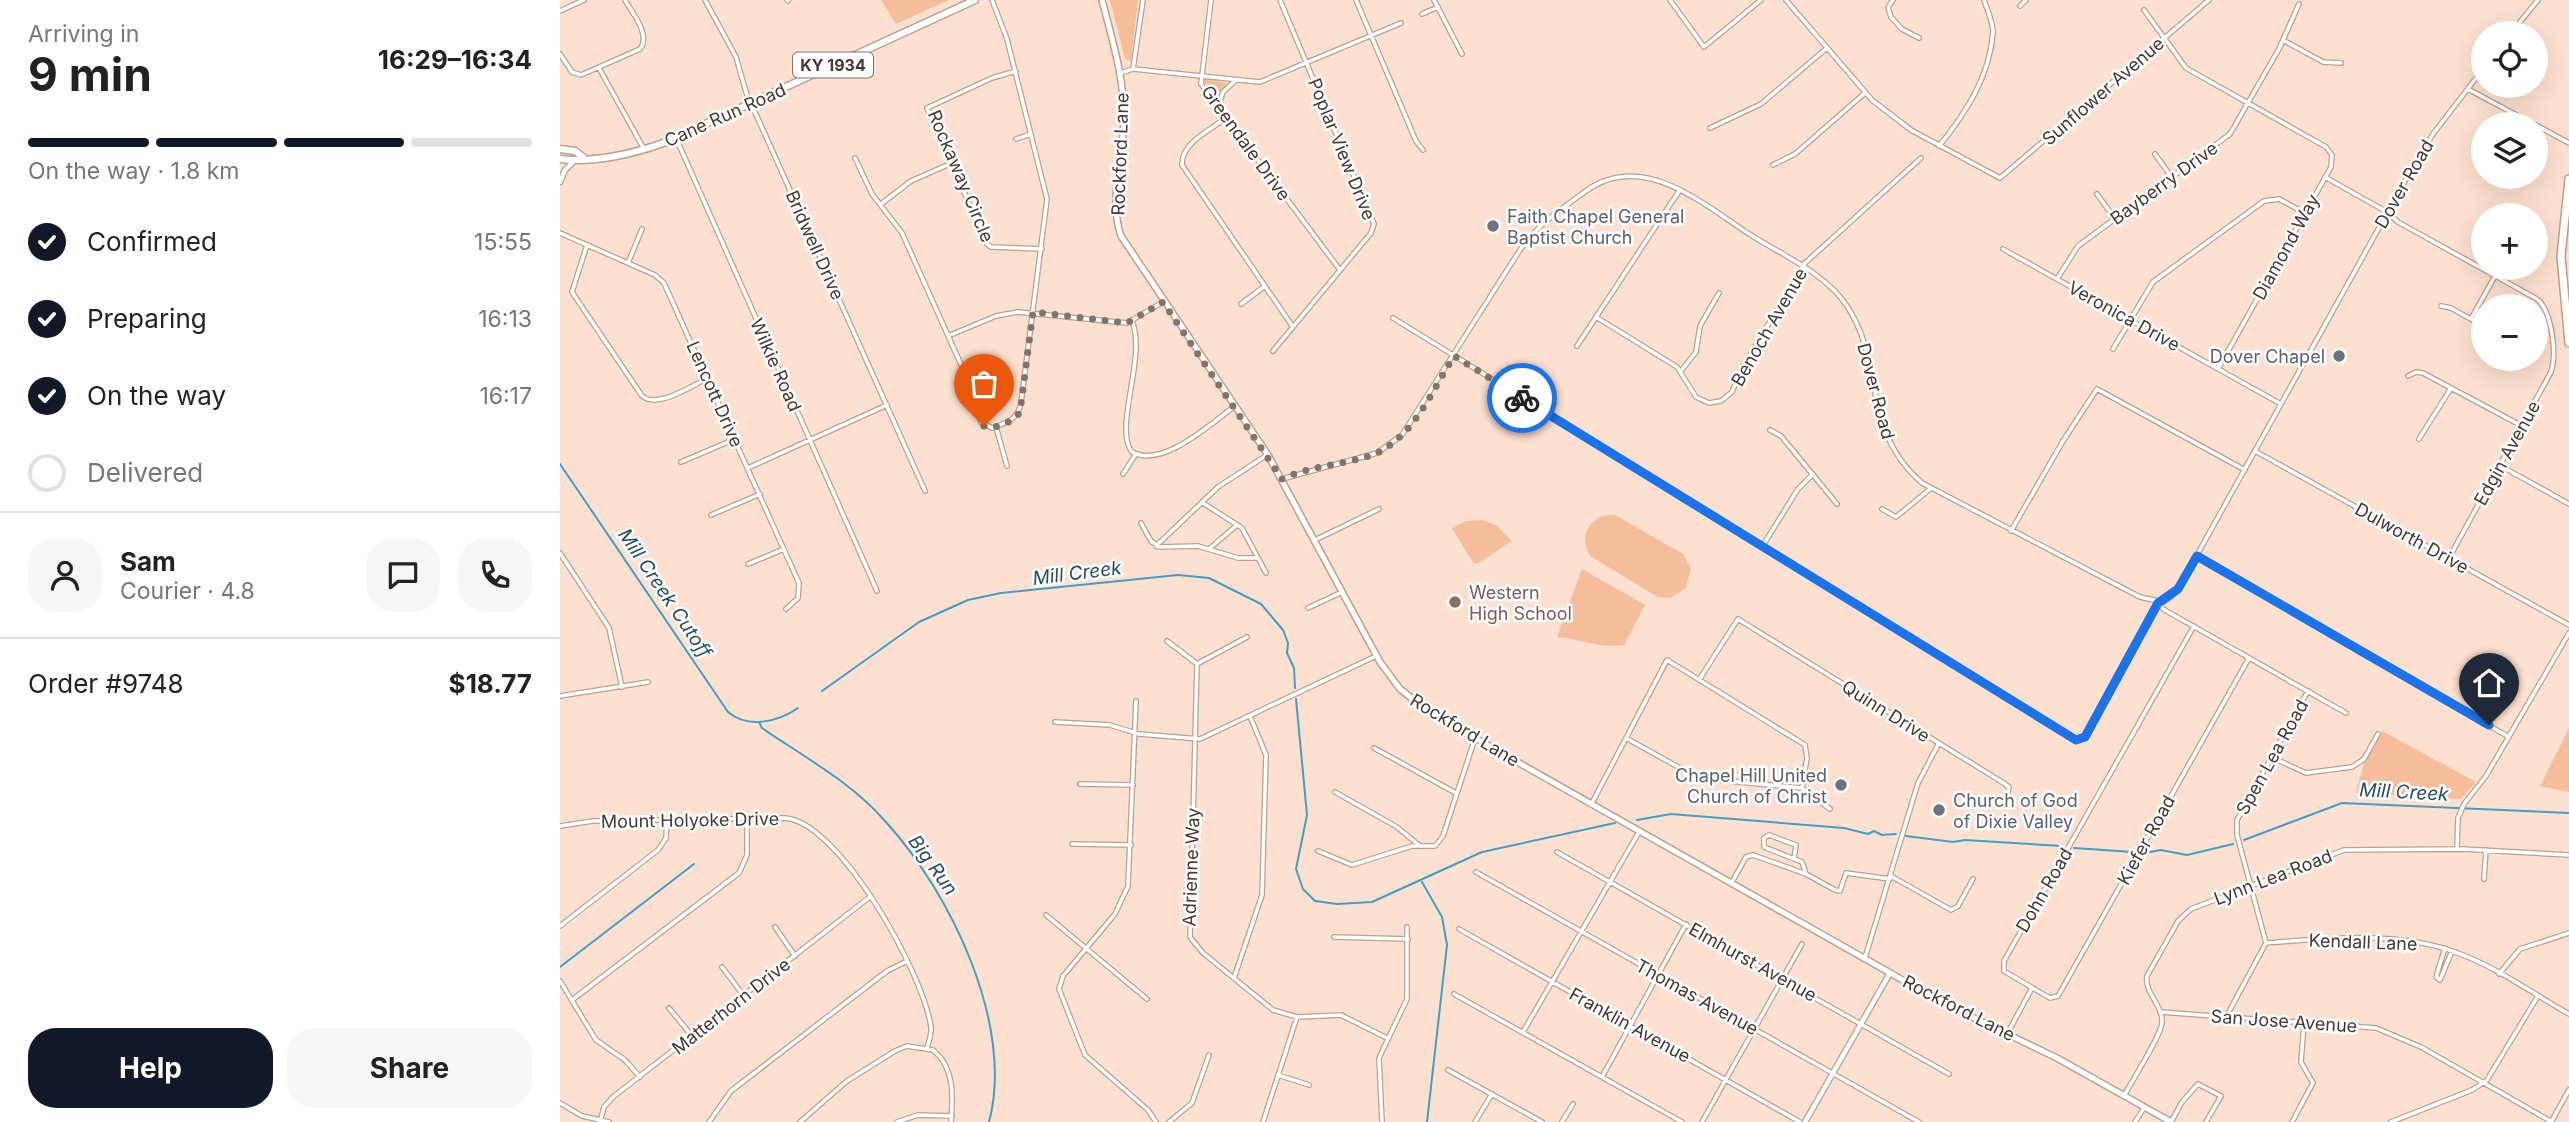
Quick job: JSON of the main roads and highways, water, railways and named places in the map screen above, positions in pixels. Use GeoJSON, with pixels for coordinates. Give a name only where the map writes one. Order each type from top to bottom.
{"type":"FeatureCollection","features":[{"type":"Feature","properties":{"kind":"highway","name":"Cane Run Road"},"geometry":{"type":"LineString","coordinates":[[560,149],[579,157],[615,156],[676,138],[975,0]]}},
{"type":"Feature","properties":{"kind":"highway"},"geometry":{"type":"LineString","coordinates":[[560,159],[579,157]]}},
{"type":"Feature","properties":{"kind":"highway"},"geometry":{"type":"LineString","coordinates":[[2569,179],[2560,256],[2569,343]]}},
{"type":"Feature","properties":{"kind":"main road","name":"Rockford Lane"},"geometry":{"type":"LineString","coordinates":[[1102,0],[1121,73],[1124,120],[1116,208],[1118,227],[1127,249],[1268,455],[1377,655],[1408,697],[1475,738],[1890,973],[2171,1122]]}},
{"type":"Feature","properties":{"kind":"waterway","name":"Mill Creek Cutoff"},"geometry":{"type":"LineString","coordinates":[[560,464],[728,712],[745,721],[763,722],[798,708]]}},
{"type":"Feature","properties":{"kind":"waterway","name":"Mill Creek"},"geometry":{"type":"LineString","coordinates":[[822,691],[919,622],[968,600],[1001,593],[1178,575],[1209,578],[1261,604],[1283,630],[1288,643],[1287,653],[1294,668],[1295,688]]}},
{"type":"Feature","properties":{"kind":"waterway","name":"Mill Creek"},"geometry":{"type":"LineString","coordinates":[[1296,699],[1307,815],[1296,869],[1303,889],[1315,901],[1337,904],[1372,902],[1482,852],[1615,823]]}},
{"type":"Feature","properties":{"kind":"waterway","name":"Big Run"},"geometry":{"type":"LineString","coordinates":[[759,722],[762,728],[826,771],[872,807],[909,850],[932,884],[971,962],[985,1003],[993,1044],[995,1084],[989,1122]]}},
{"type":"Feature","properties":{"kind":"waterway","name":"Mill Creek"},"geometry":{"type":"LineString","coordinates":[[2244,840],[2342,803],[2569,813]]}},
{"type":"Feature","properties":{"kind":"waterway","name":"Mill Creek"},"geometry":{"type":"LineString","coordinates":[[1637,820],[1671,814],[1844,828],[1868,834],[1874,831],[1882,835],[1896,834]]}},
{"type":"Feature","properties":{"kind":"waterway","name":"Mill Creek"},"geometry":{"type":"LineString","coordinates":[[1906,836],[1953,842],[1965,840],[2061,846]]}},
{"type":"Feature","properties":{"kind":"waterway","name":"Mill Creek"},"geometry":{"type":"LineString","coordinates":[[2144,853],[2161,850],[2187,855],[2233,844]]}},
{"type":"Feature","properties":{"kind":"waterway","name":"Mill Creek"},"geometry":{"type":"LineString","coordinates":[[2074,848],[2133,852]]}},
{"type":"Feature","properties":{"kind":"waterway"},"geometry":{"type":"LineString","coordinates":[[560,967],[694,864]]}},
{"type":"Feature","properties":{"kind":"waterway"},"geometry":{"type":"LineString","coordinates":[[1422,882],[1442,917],[1447,945],[1427,1122]]}},
{"type":"Feature","properties":{"kind":"place","name":"Faith Chapel General Baptist Church"},"geometry":{"type":"Point","coordinates":[1493,226]}},
{"type":"Feature","properties":{"kind":"place","name":"Dover Chapel"},"geometry":{"type":"Point","coordinates":[2339,356]}},
{"type":"Feature","properties":{"kind":"place","name":"Western High School"},"geometry":{"type":"Point","coordinates":[1455,602]}},
{"type":"Feature","properties":{"kind":"place","name":"Chapel Hill United Church of Christ"},"geometry":{"type":"Point","coordinates":[1841,785]}},
{"type":"Feature","properties":{"kind":"place","name":"Church of God of Dixie Valley"},"geometry":{"type":"Point","coordinates":[1939,810]}}]}
